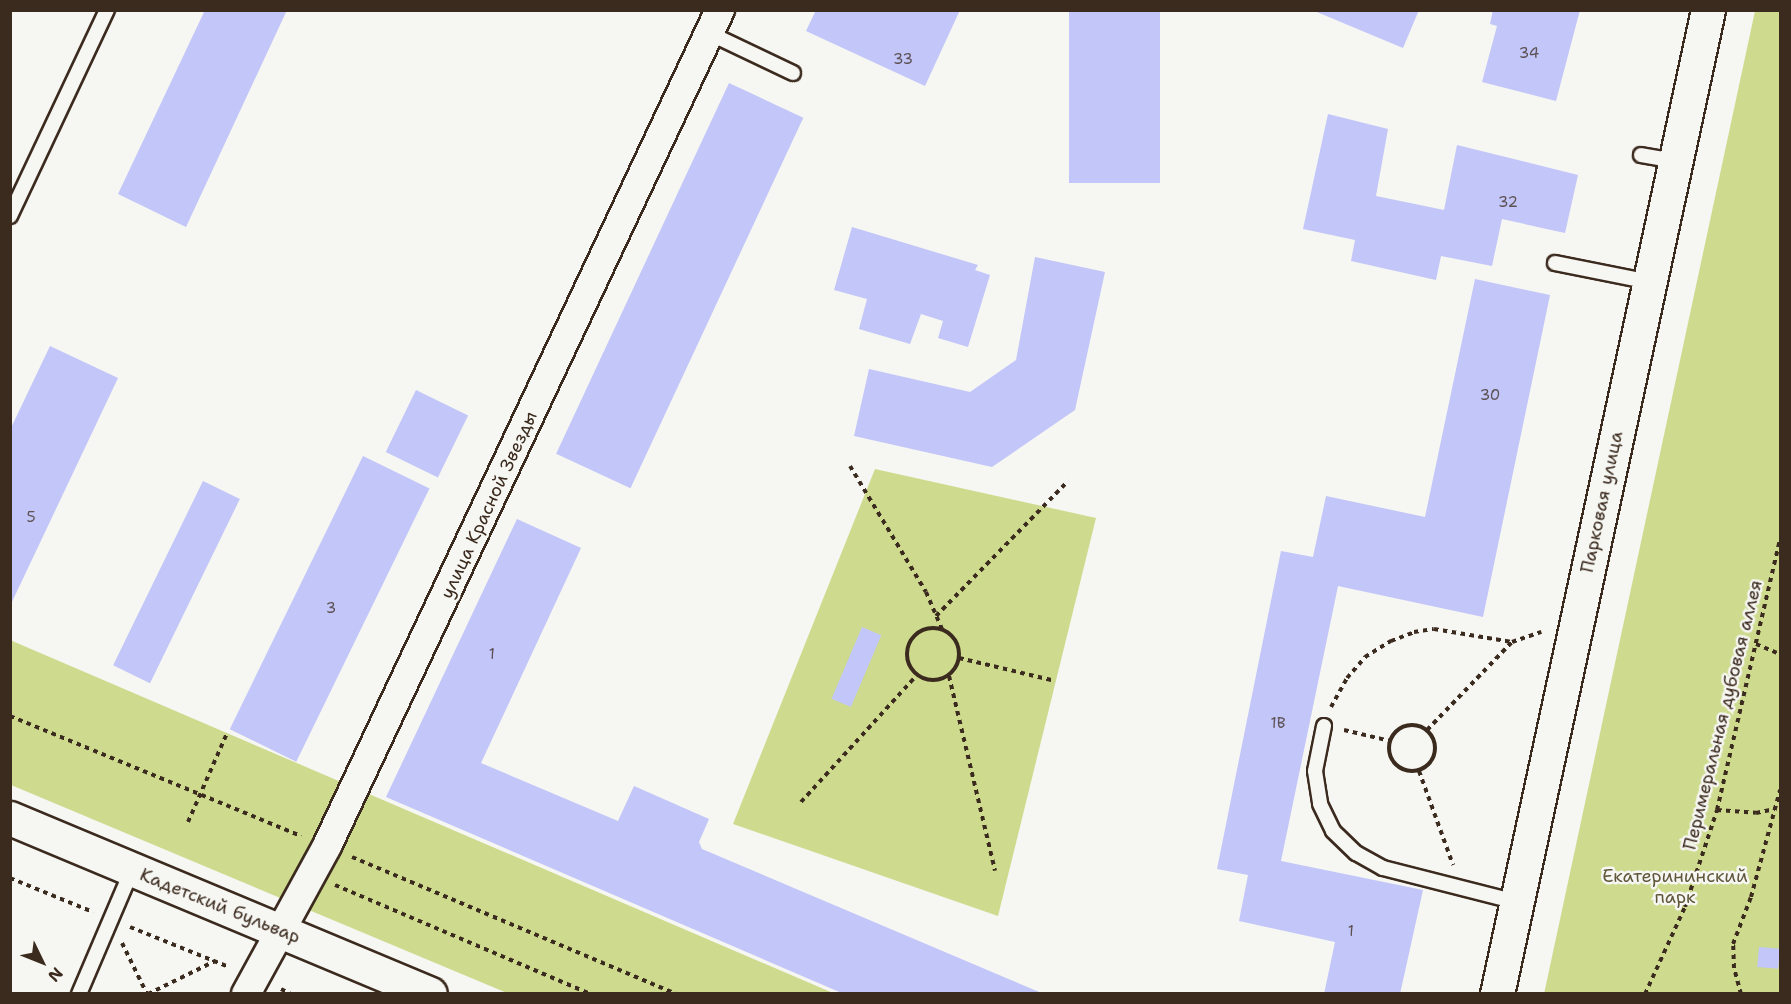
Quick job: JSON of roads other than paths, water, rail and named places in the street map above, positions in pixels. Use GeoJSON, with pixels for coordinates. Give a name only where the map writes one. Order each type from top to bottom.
{"type":"FeatureCollection","features":[{"type":"Feature","properties":{"kind":"main road","name":"Парковая улица"},"geometry":{"type":"LineString","coordinates":[[1497,993],[1708,10]]}},
{"type":"Feature","properties":{"kind":"main road","name":"Кадетский бульвар"},"geometry":{"type":"LineString","coordinates":[[10,819],[430,993]]}},
{"type":"Feature","properties":{"kind":"street","name":"улица Красной Звезды"},"geometry":{"type":"LineString","coordinates":[[246,993],[313,875],[421,651],[715,22]]}},
{"type":"Feature","properties":{"kind":"lane"},"geometry":{"type":"LineString","coordinates":[[10,216],[107,10]]}},
{"type":"Feature","properties":{"kind":"lane"},"geometry":{"type":"LineString","coordinates":[[715,22],[794,73]]}},
{"type":"Feature","properties":{"kind":"lane"},"geometry":{"type":"LineString","coordinates":[[1641,155],[1676,161]]}},
{"type":"Feature","properties":{"kind":"lane"},"geometry":{"type":"LineString","coordinates":[[1555,263],[1650,282]]}},
{"type":"Feature","properties":{"kind":"lane"},"geometry":{"type":"LineString","coordinates":[[1324,726],[1315,771],[1320,804],[1333,831],[1356,853],[1383,868],[1516,902]]}},
{"type":"Feature","properties":{"kind":"lane"},"geometry":{"type":"LineString","coordinates":[[79,993],[132,870]]}},
{"type":"Feature","properties":{"kind":"park label","name":"Екатерининский парк"},"geometry":{"type":"Point","coordinates":[1675,887]}}]}
